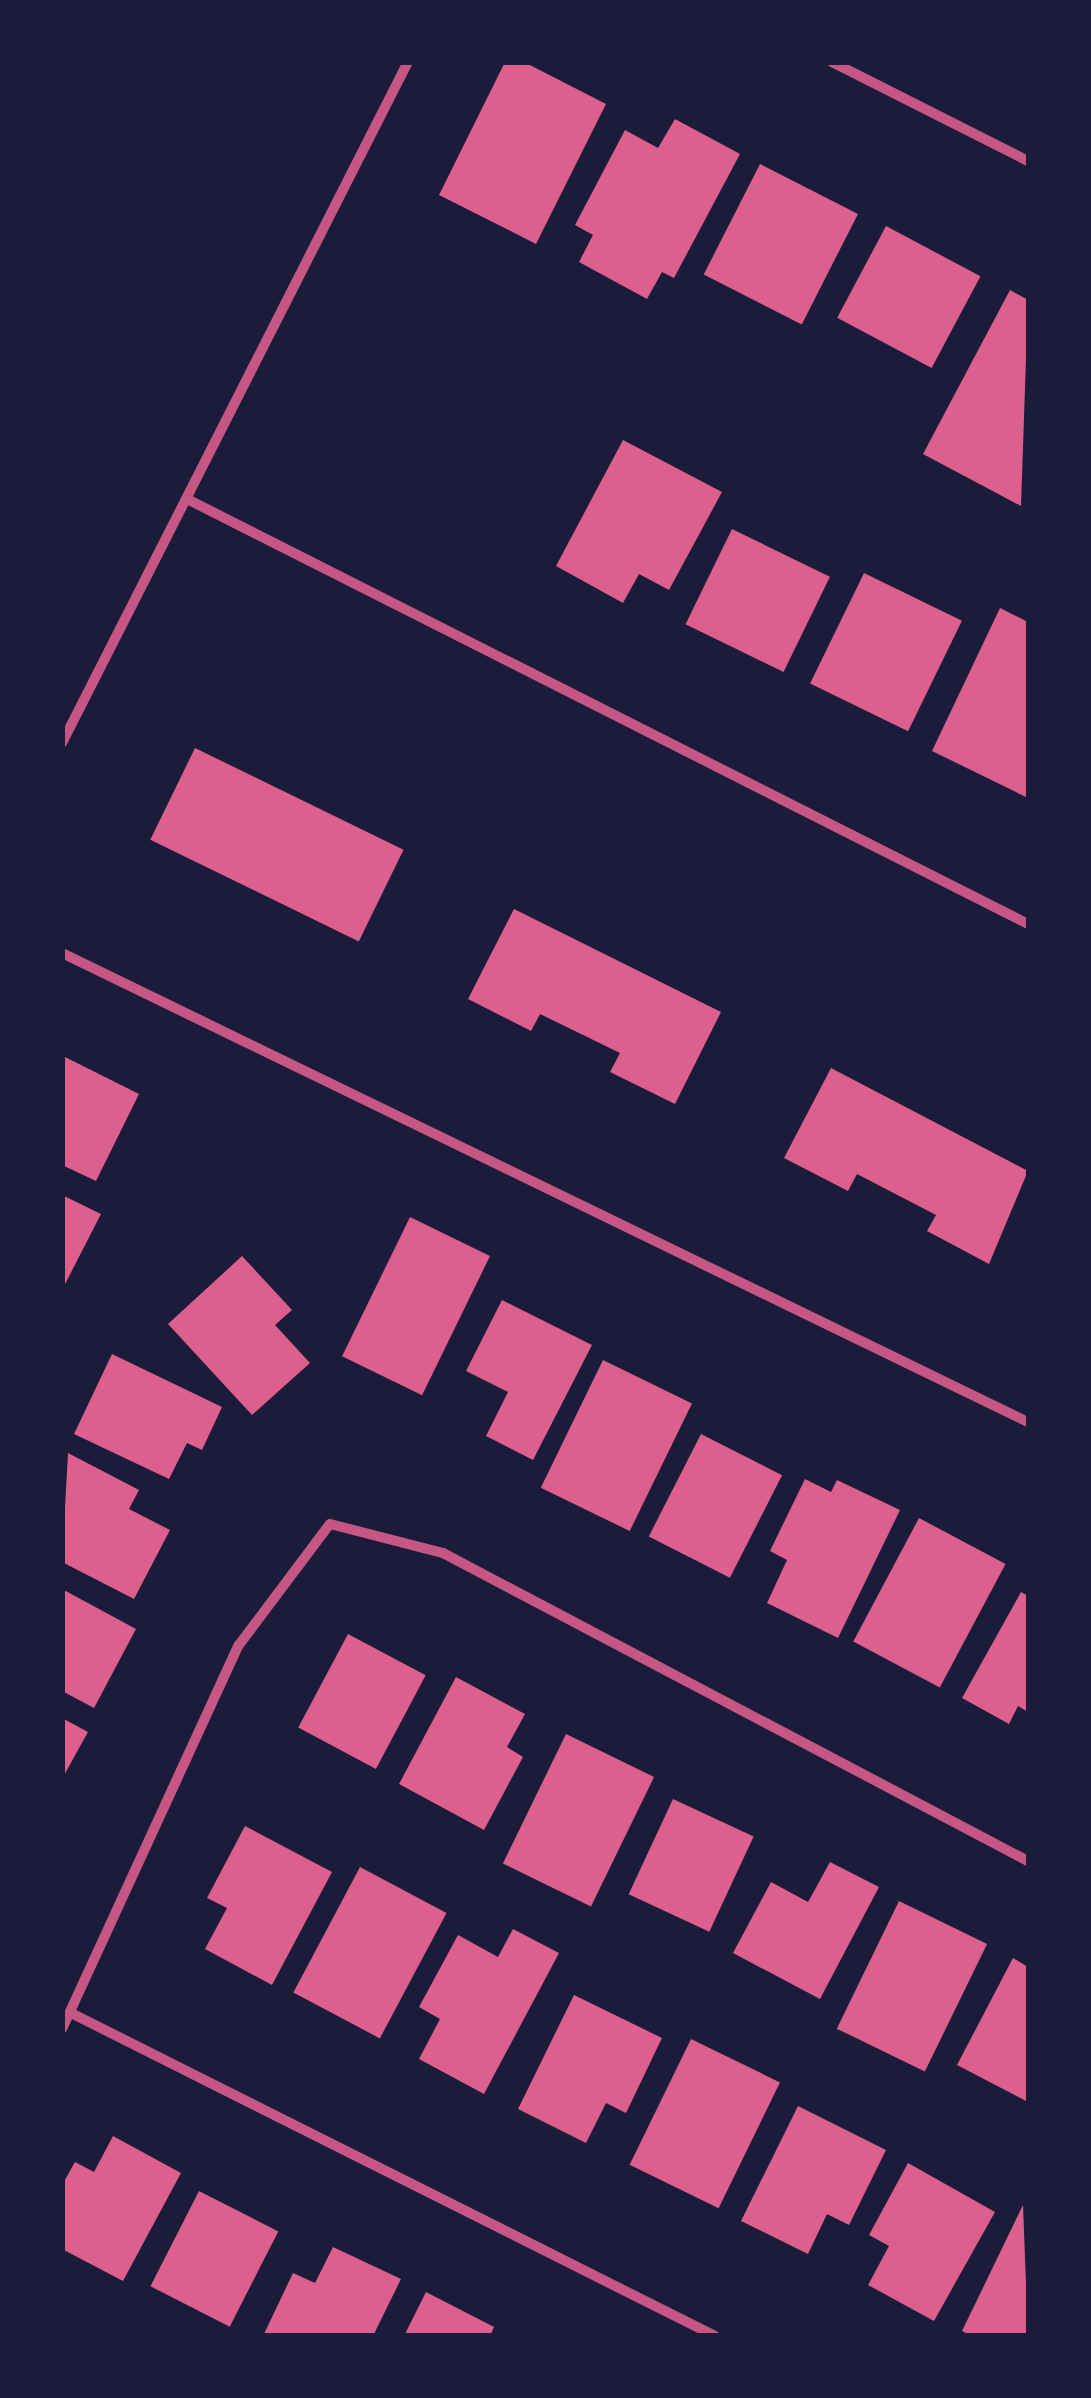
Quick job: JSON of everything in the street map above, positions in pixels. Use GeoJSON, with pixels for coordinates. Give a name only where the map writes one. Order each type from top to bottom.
{"type":"FeatureCollection","features":[{"type":"Feature","properties":{"kind":"street"},"geometry":{"type":"LineString","coordinates":[[62,743],[408,62]]}},
{"type":"Feature","properties":{"kind":"street"},"geometry":{"type":"LineString","coordinates":[[832,62],[1028,161]]}},
{"type":"Feature","properties":{"kind":"street"},"geometry":{"type":"LineString","coordinates":[[187,499],[1028,924]]}},
{"type":"Feature","properties":{"kind":"street"},"geometry":{"type":"LineString","coordinates":[[62,953],[1028,1422]]}},
{"type":"Feature","properties":{"kind":"street"},"geometry":{"type":"LineString","coordinates":[[62,2029],[239,1645],[330,1524],[444,1553],[1028,1861]]}},
{"type":"Feature","properties":{"kind":"street"},"geometry":{"type":"LineString","coordinates":[[71,2013],[715,2336]]}},
{"type":"Feature","properties":{"kind":"building"},"geometry":{"type":"Polygon","coordinates":[[[505,62],[524,62],[606,104],[536,244],[439,195],[505,62]]]}},
{"type":"Feature","properties":{"kind":"building"},"geometry":{"type":"Polygon","coordinates":[[[675,119],[740,154],[674,278],[662,272],[647,299],[579,262],[593,235],[575,225],[625,130],[658,148],[675,119]]]}},
{"type":"Feature","properties":{"kind":"building"},"geometry":{"type":"Polygon","coordinates":[[[760,164],[858,214],[802,324],[704,274],[760,164]]]}},
{"type":"Feature","properties":{"kind":"building"},"geometry":{"type":"Polygon","coordinates":[[[886,226],[980,276],[932,368],[837,318],[886,226]]]}},
{"type":"Feature","properties":{"kind":"building"},"geometry":{"type":"Polygon","coordinates":[[[1010,290],[1028,300],[1021,506],[923,454],[1010,290]]]}},
{"type":"Feature","properties":{"kind":"building"},"geometry":{"type":"Polygon","coordinates":[[[623,440],[722,492],[669,590],[639,574],[623,603],[556,566],[623,440]]]}},
{"type":"Feature","properties":{"kind":"building"},"geometry":{"type":"Polygon","coordinates":[[[732,529],[830,577],[784,672],[686,624],[732,529]]]}},
{"type":"Feature","properties":{"kind":"building"},"geometry":{"type":"Polygon","coordinates":[[[864,573],[962,621],[908,731],[810,684],[864,573]]]}},
{"type":"Feature","properties":{"kind":"building"},"geometry":{"type":"Polygon","coordinates":[[[1000,608],[1028,622],[1028,798],[932,751],[1000,608]]]}},
{"type":"Feature","properties":{"kind":"building"},"geometry":{"type":"Polygon","coordinates":[[[195,748],[404,850],[359,941],[150,840],[195,748]]]}},
{"type":"Feature","properties":{"kind":"building"},"geometry":{"type":"Polygon","coordinates":[[[514,909],[721,1012],[675,1104],[610,1072],[620,1053],[540,1014],[531,1031],[468,999],[514,909]]]}},
{"type":"Feature","properties":{"kind":"building"},"geometry":{"type":"Polygon","coordinates":[[[65,1057],[139,1094],[96,1181],[62,1165],[65,1057]]]}},
{"type":"Feature","properties":{"kind":"building"},"geometry":{"type":"Polygon","coordinates":[[[831,1068],[1028,1171],[989,1264],[927,1231],[936,1215],[857,1174],[848,1191],[784,1158],[831,1068]]]}},
{"type":"Feature","properties":{"kind":"building"},"geometry":{"type":"Polygon","coordinates":[[[62,1195],[101,1214],[62,1290],[62,1195]]]}},
{"type":"Feature","properties":{"kind":"building"},"geometry":{"type":"Polygon","coordinates":[[[410,1217],[490,1256],[422,1395],[342,1356],[410,1217]]]}},
{"type":"Feature","properties":{"kind":"building"},"geometry":{"type":"Polygon","coordinates":[[[242,1256],[292,1310],[275,1325],[310,1363],[252,1415],[168,1324],[242,1256]]]}},
{"type":"Feature","properties":{"kind":"building"},"geometry":{"type":"Polygon","coordinates":[[[502,1300],[592,1345],[533,1460],[486,1436],[508,1392],[466,1371],[502,1300]]]}},
{"type":"Feature","properties":{"kind":"building"},"geometry":{"type":"Polygon","coordinates":[[[112,1354],[222,1407],[202,1450],[187,1443],[169,1479],[74,1434],[112,1354]]]}},
{"type":"Feature","properties":{"kind":"building"},"geometry":{"type":"Polygon","coordinates":[[[603,1360],[692,1403],[630,1531],[541,1488],[603,1360]]]}},
{"type":"Feature","properties":{"kind":"building"},"geometry":{"type":"Polygon","coordinates":[[[701,1434],[782,1475],[730,1578],[649,1536],[701,1434]]]}},
{"type":"Feature","properties":{"kind":"building"},"geometry":{"type":"Polygon","coordinates":[[[68,1453],[139,1490],[129,1509],[170,1530],[134,1599],[62,1562],[68,1453]]]}},
{"type":"Feature","properties":{"kind":"building"},"geometry":{"type":"Polygon","coordinates":[[[805,1479],[831,1492],[837,1480],[900,1510],[838,1638],[767,1603],[787,1560],[770,1551],[805,1479]]]}},
{"type":"Feature","properties":{"kind":"building"},"geometry":{"type":"Polygon","coordinates":[[[919,1518],[1006,1564],[940,1688],[853,1642],[919,1518]]]}},
{"type":"Feature","properties":{"kind":"building"},"geometry":{"type":"Polygon","coordinates":[[[62,1589],[136,1629],[94,1708],[62,1691],[62,1589]]]}},
{"type":"Feature","properties":{"kind":"building"},"geometry":{"type":"Polygon","coordinates":[[[1021,1592],[1028,1596],[1028,1712],[1018,1706],[1009,1724],[962,1698],[1021,1592]]]}},
{"type":"Feature","properties":{"kind":"building"},"geometry":{"type":"Polygon","coordinates":[[[348,1634],[426,1675],[376,1769],[298,1728],[348,1634]]]}},
{"type":"Feature","properties":{"kind":"building"},"geometry":{"type":"Polygon","coordinates":[[[456,1677],[525,1714],[507,1747],[523,1757],[484,1830],[399,1784],[456,1677]]]}},
{"type":"Feature","properties":{"kind":"building"},"geometry":{"type":"Polygon","coordinates":[[[62,1718],[88,1732],[62,1779],[62,1718]]]}},
{"type":"Feature","properties":{"kind":"building"},"geometry":{"type":"Polygon","coordinates":[[[566,1734],[654,1777],[591,1906],[503,1863],[566,1734]]]}},
{"type":"Feature","properties":{"kind":"building"},"geometry":{"type":"Polygon","coordinates":[[[673,1799],[754,1837],[709,1932],[629,1894],[673,1799]]]}},
{"type":"Feature","properties":{"kind":"building"},"geometry":{"type":"Polygon","coordinates":[[[245,1826],[332,1872],[272,1985],[205,1949],[227,1908],[207,1898],[245,1826]]]}},
{"type":"Feature","properties":{"kind":"building"},"geometry":{"type":"Polygon","coordinates":[[[830,1862],[879,1887],[820,1999],[733,1953],[771,1882],[808,1902],[830,1862]]]}},
{"type":"Feature","properties":{"kind":"building"},"geometry":{"type":"Polygon","coordinates":[[[360,1867],[447,1913],[380,2038],[293,1992],[360,1867]]]}},
{"type":"Feature","properties":{"kind":"building"},"geometry":{"type":"Polygon","coordinates":[[[899,1901],[987,1944],[925,2072],[837,2029],[899,1901]]]}},
{"type":"Feature","properties":{"kind":"building"},"geometry":{"type":"Polygon","coordinates":[[[513,1929],[559,1953],[484,2094],[419,2059],[440,2019],[419,2007],[458,1935],[498,1957],[513,1929]]]}},
{"type":"Feature","properties":{"kind":"building"},"geometry":{"type":"Polygon","coordinates":[[[1013,1958],[1028,1967],[1028,2102],[957,2065],[1013,1958]]]}},
{"type":"Feature","properties":{"kind":"building"},"geometry":{"type":"Polygon","coordinates":[[[574,1995],[662,2038],[626,2113],[606,2103],[586,2143],[518,2109],[574,1995]]]}},
{"type":"Feature","properties":{"kind":"building"},"geometry":{"type":"Polygon","coordinates":[[[691,2039],[780,2082],[719,2208],[630,2165],[691,2039]]]}},
{"type":"Feature","properties":{"kind":"building"},"geometry":{"type":"Polygon","coordinates":[[[798,2106],[886,2150],[849,2225],[827,2214],[808,2254],[741,2221],[798,2106]]]}},
{"type":"Feature","properties":{"kind":"building"},"geometry":{"type":"Polygon","coordinates":[[[113,2136],[181,2173],[123,2281],[62,2249],[62,2185],[75,2162],[94,2172],[113,2136]]]}},
{"type":"Feature","properties":{"kind":"building"},"geometry":{"type":"Polygon","coordinates":[[[908,2163],[995,2212],[934,2321],[868,2285],[889,2246],[869,2235],[908,2163]]]}},
{"type":"Feature","properties":{"kind":"building"},"geometry":{"type":"Polygon","coordinates":[[[199,2191],[278,2231],[230,2327],[150,2286],[199,2191]]]}},
{"type":"Feature","properties":{"kind":"building"},"geometry":{"type":"Polygon","coordinates":[[[1023,2205],[1028,2336],[972,2336],[962,2331],[1023,2205]]]}},
{"type":"Feature","properties":{"kind":"building"},"geometry":{"type":"Polygon","coordinates":[[[333,2247],[401,2279],[373,2336],[263,2336],[293,2273],[315,2283],[333,2247]]]}},
{"type":"Feature","properties":{"kind":"building"},"geometry":{"type":"Polygon","coordinates":[[[426,2292],[494,2327],[490,2336],[404,2336],[426,2292]]]}}]}
